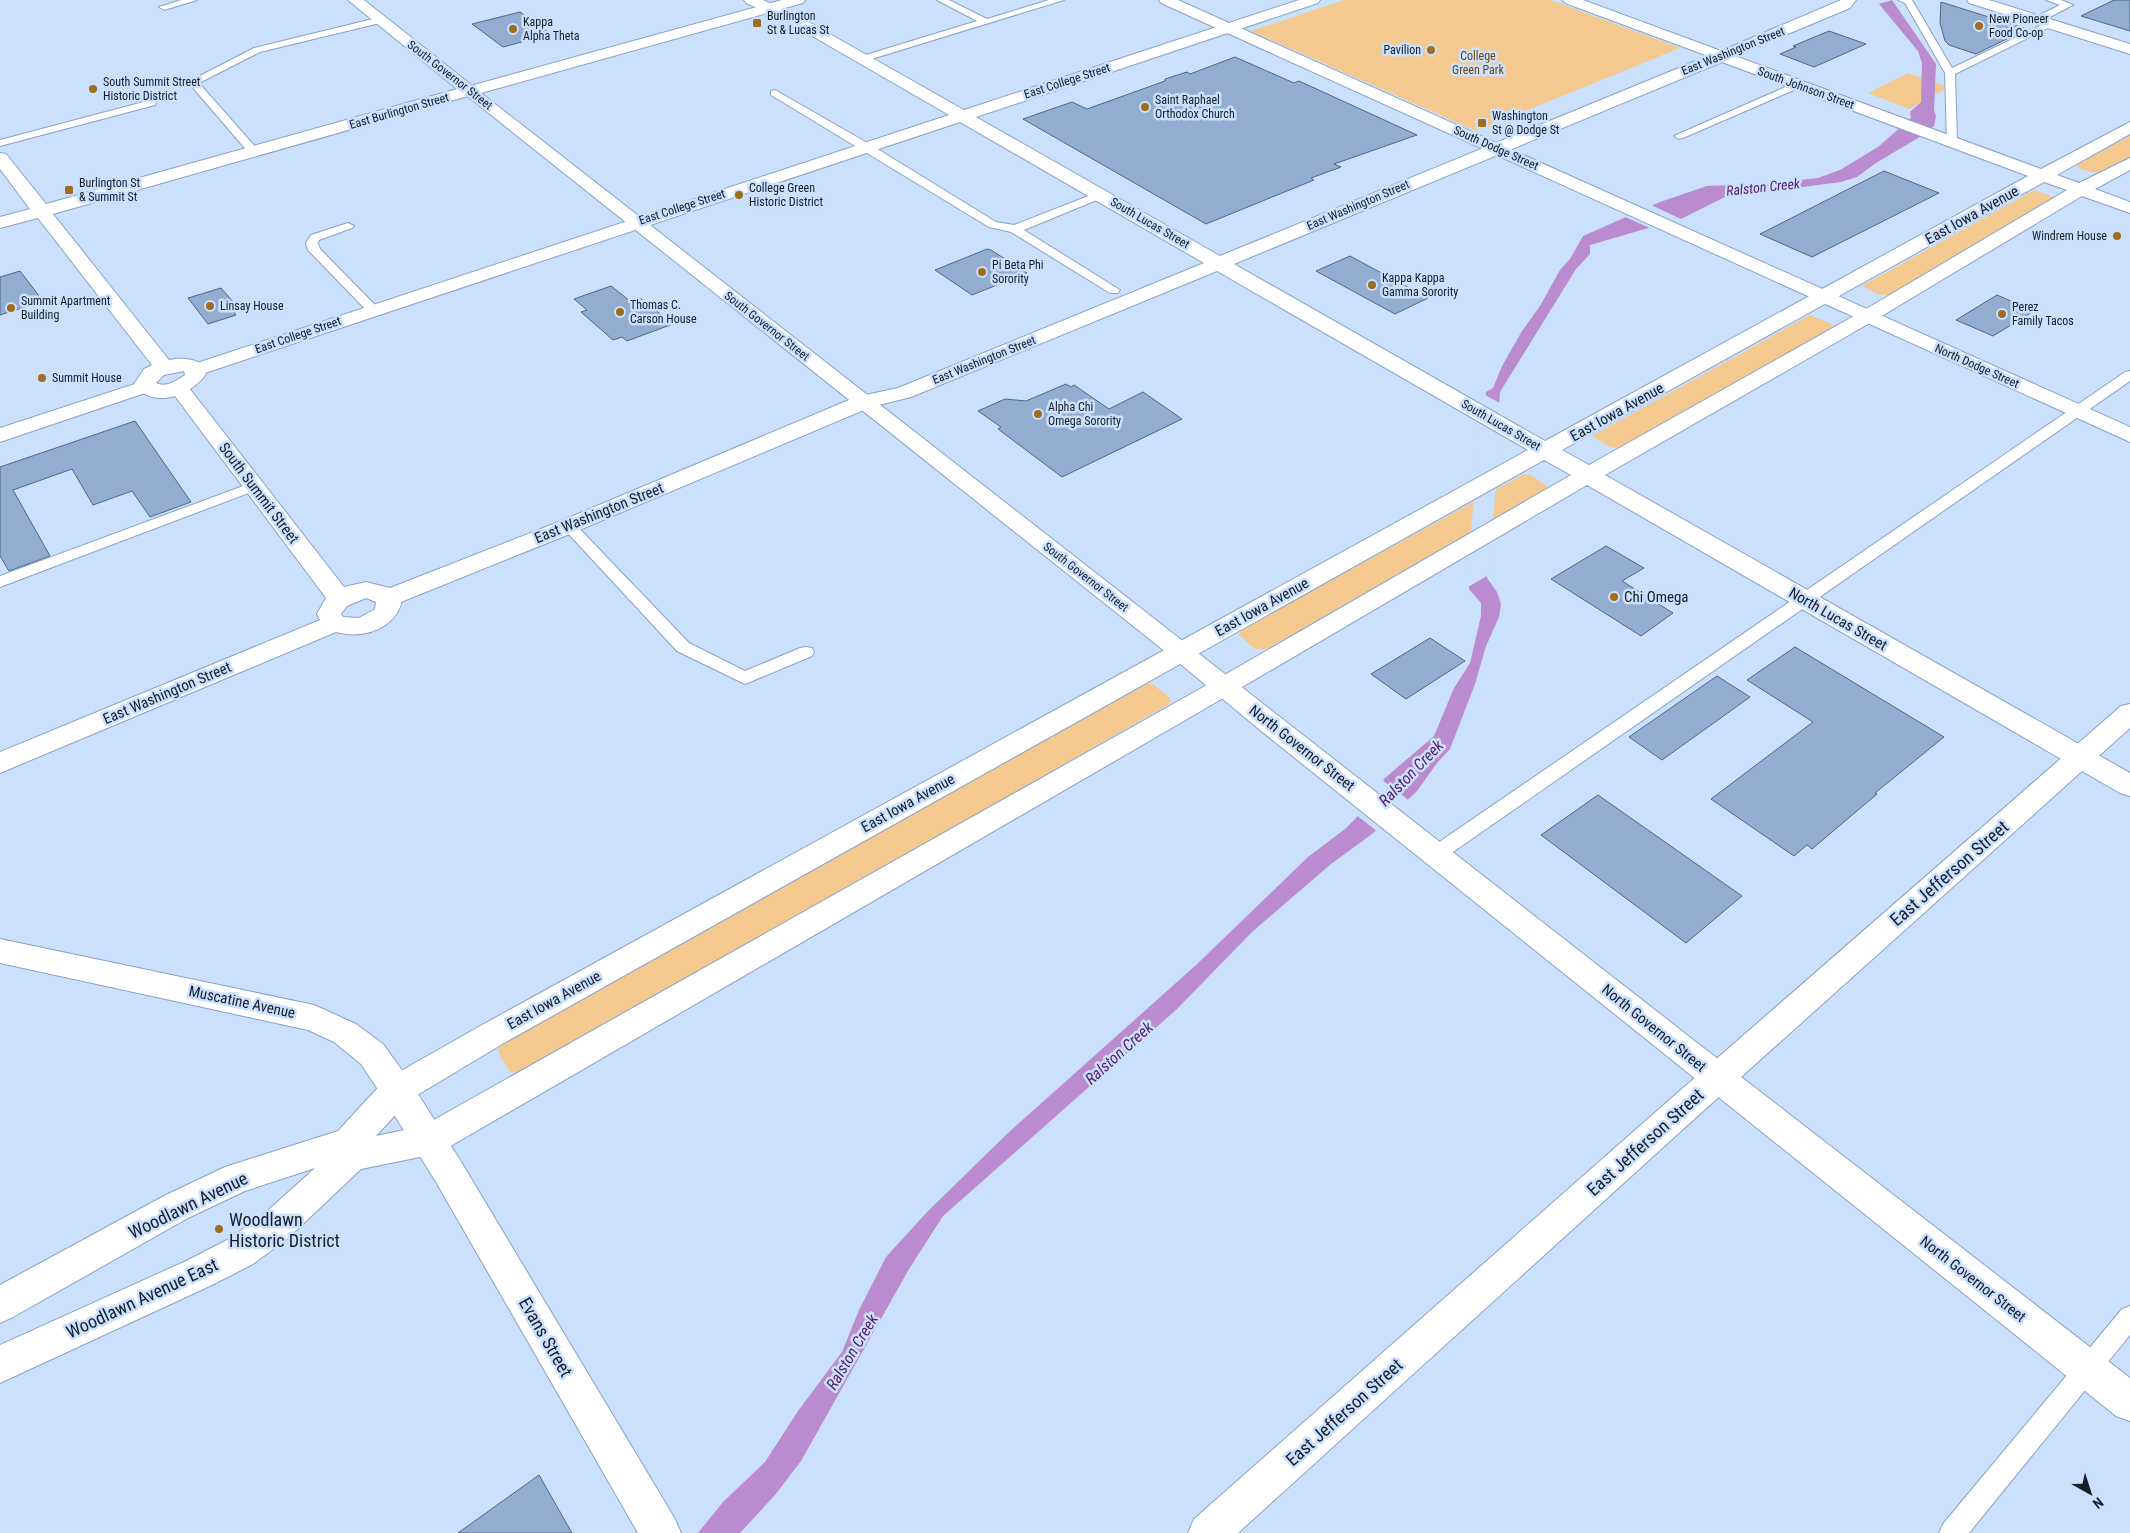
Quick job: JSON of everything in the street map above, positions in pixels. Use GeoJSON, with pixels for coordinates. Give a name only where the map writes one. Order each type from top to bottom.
{"type":"FeatureCollection","features":[{"type":"Feature","properties":{"kind":"street","name":"South Governor Street"},"geometry":{"type":"LineString","coordinates":[[355,0],[1181,651]]}},
{"type":"Feature","properties":{"kind":"street","name":"East Burlington Street"},"geometry":{"type":"LineString","coordinates":[[0,223],[469,91],[759,4],[798,0]]}},
{"type":"Feature","properties":{"kind":"street","name":"South Dodge Street"},"geometry":{"type":"LineString","coordinates":[[1166,0],[1477,140],[1496,140],[1624,206],[1825,297]]}},
{"type":"Feature","properties":{"kind":"street","name":"East College Street"},"geometry":{"type":"LineString","coordinates":[[195,370],[636,222],[1313,0]]}},
{"type":"Feature","properties":{"kind":"street"},"geometry":{"type":"LineString","coordinates":[[1572,0],[1700,48]]}},
{"type":"Feature","properties":{"kind":"street","name":"East Washington Street"},"geometry":{"type":"LineString","coordinates":[[1747,29],[1818,0]]}},
{"type":"Feature","properties":{"kind":"street","name":"East Washington Street"},"geometry":{"type":"LineString","coordinates":[[864,402],[873,393],[890,382],[1114,290],[1211,258],[1720,48],[1845,4],[1849,0]]}},
{"type":"Feature","properties":{"kind":"street"},"geometry":{"type":"LineString","coordinates":[[1974,0],[2130,49]]}},
{"type":"Feature","properties":{"kind":"street","name":"South Lucas Street"},"geometry":{"type":"LineString","coordinates":[[759,4],[786,16],[961,115],[1546,451]]}},
{"type":"Feature","properties":{"kind":"street","name":"East Washington Street"},"geometry":{"type":"LineString","coordinates":[[1675,59],[1700,48],[1720,48]]}},
{"type":"Feature","properties":{"kind":"street","name":"South Johnson Street"},"geometry":{"type":"LineString","coordinates":[[1720,48],[1797,85],[2130,208]]}},
{"type":"Feature","properties":{"kind":"street","name":"East Iowa Avenue"},"geometry":{"type":"LineString","coordinates":[[397,1090],[510,1024],[1181,651],[2130,127]]}},
{"type":"Feature","properties":{"kind":"street","name":"East Washington Street"},"geometry":{"type":"LineString","coordinates":[[388,598],[569,526],[864,402],[904,393],[1477,140]]}},
{"type":"Feature","properties":{"kind":"street"},"geometry":{"type":"LineString","coordinates":[[0,158],[164,368]]}},
{"type":"Feature","properties":{"kind":"street"},"geometry":{"type":"LineString","coordinates":[[430,1140],[1224,687],[1588,475],[1868,316],[2080,190],[2130,163]]}},
{"type":"Feature","properties":{"kind":"street","name":"North Dodge Street"},"geometry":{"type":"LineString","coordinates":[[1825,297],[2130,435]]}},
{"type":"Feature","properties":{"kind":"street"},"geometry":{"type":"LineString","coordinates":[[188,365],[195,370],[194,378],[179,388],[160,391],[153,390],[147,386],[146,379],[164,368],[188,365]]}},
{"type":"Feature","properties":{"kind":"street"},"geometry":{"type":"LineString","coordinates":[[0,434],[147,386]]}},
{"type":"Feature","properties":{"kind":"street","name":"South Summit Street"},"geometry":{"type":"LineString","coordinates":[[179,388],[254,486],[337,611]]}},
{"type":"Feature","properties":{"kind":"street","name":"North Lucas Street"},"geometry":{"type":"LineString","coordinates":[[1546,451],[2130,786]]}},
{"type":"Feature","properties":{"kind":"street"},"geometry":{"type":"LineString","coordinates":[[366,590],[382,593],[388,598],[389,607],[385,614],[369,624],[349,628],[337,611],[357,592],[366,590]]}},
{"type":"Feature","properties":{"kind":"street","name":"East Washington Street"},"geometry":{"type":"LineString","coordinates":[[0,763],[337,611]]}},
{"type":"Feature","properties":{"kind":"street","name":"North Governor Street"},"geometry":{"type":"LineString","coordinates":[[1181,651],[1717,1078],[2130,1402]]}},
{"type":"Feature","properties":{"kind":"street","name":"East Jefferson Street"},"geometry":{"type":"LineString","coordinates":[[1208,1533],[1717,1078],[2130,713]]}},
{"type":"Feature","properties":{"kind":"street","name":"Muscatine Avenue"},"geometry":{"type":"LineString","coordinates":[[0,951],[314,1018],[346,1033],[372,1054],[430,1140]]}},
{"type":"Feature","properties":{"kind":"street","name":"Woodlawn Avenue"},"geometry":{"type":"LineString","coordinates":[[0,1305],[176,1207],[236,1178],[349,1142],[397,1090]]}},
{"type":"Feature","properties":{"kind":"street","name":"Woodlawn Avenue East"},"geometry":{"type":"LineString","coordinates":[[0,1364],[199,1273],[240,1252],[275,1227],[352,1156],[430,1140]]}},
{"type":"Feature","properties":{"kind":"street","name":"Evans Street"},"geometry":{"type":"LineString","coordinates":[[430,1140],[655,1522]]}},
{"type":"Feature","properties":{"kind":"lane"},"geometry":{"type":"LineString","coordinates":[[164,7],[192,0]]}},
{"type":"Feature","properties":{"kind":"lane"},"geometry":{"type":"LineString","coordinates":[[942,0],[986,22]]}},
{"type":"Feature","properties":{"kind":"lane"},"geometry":{"type":"LineString","coordinates":[[862,59],[1059,0]]}},
{"type":"Feature","properties":{"kind":"lane"},"geometry":{"type":"LineString","coordinates":[[1903,0],[1908,1],[1950,73],[1952,142]]}},
{"type":"Feature","properties":{"kind":"lane"},"geometry":{"type":"LineString","coordinates":[[1950,73],[2044,22],[2068,5],[2052,0]]}},
{"type":"Feature","properties":{"kind":"lane"},"geometry":{"type":"LineString","coordinates":[[253,152],[193,82],[257,50],[381,20]]}},
{"type":"Feature","properties":{"kind":"lane"},"geometry":{"type":"LineString","coordinates":[[1680,136],[1797,85]]}},
{"type":"Feature","properties":{"kind":"lane"},"geometry":{"type":"LineString","coordinates":[[775,93],[866,146],[993,225],[1015,229],[1114,290]]}},
{"type":"Feature","properties":{"kind":"lane"},"geometry":{"type":"LineString","coordinates":[[0,143],[151,103]]}},
{"type":"Feature","properties":{"kind":"lane"},"geometry":{"type":"LineString","coordinates":[[1015,229],[1100,195]]}},
{"type":"Feature","properties":{"kind":"lane"},"geometry":{"type":"LineString","coordinates":[[348,226],[314,238],[312,243],[314,250],[373,310]]}},
{"type":"Feature","properties":{"kind":"lane"},"geometry":{"type":"LineString","coordinates":[[1436,854],[2130,375]]}},
{"type":"Feature","properties":{"kind":"lane"},"geometry":{"type":"LineString","coordinates":[[0,582],[254,486]]}},
{"type":"Feature","properties":{"kind":"lane"},"geometry":{"type":"LineString","coordinates":[[569,526],[683,647],[745,678],[806,652]]}},
{"type":"Feature","properties":{"kind":"lane"},"geometry":{"type":"LineString","coordinates":[[1952,1533],[2130,1317]]}},
{"type":"Feature","properties":{"kind":"green space","name":"College Green Park"},"geometry":{"type":"Polygon","coordinates":[[[1344,0],[1551,0],[1680,48],[1476,131],[1251,31],[1344,0]]]}},
{"type":"Feature","properties":{"kind":"green space"},"geometry":{"type":"Polygon","coordinates":[[[1908,73],[1948,87],[1909,109],[1868,93],[1908,73]]]}},
{"type":"Feature","properties":{"kind":"green space"},"geometry":{"type":"Polygon","coordinates":[[[2130,136],[2130,158],[2105,172],[2086,171],[2077,167],[2078,164],[2130,136]]]}},
{"type":"Feature","properties":{"kind":"green space"},"geometry":{"type":"Polygon","coordinates":[[[2034,190],[2055,197],[1889,295],[1880,295],[1862,286],[2034,190]]]}},
{"type":"Feature","properties":{"kind":"green space"},"geometry":{"type":"Polygon","coordinates":[[[1810,315],[1832,324],[1833,327],[1620,448],[1610,447],[1592,436],[1810,315]]]}},
{"type":"Feature","properties":{"kind":"green space"},"geometry":{"type":"Polygon","coordinates":[[[1524,474],[1530,475],[1547,486],[1547,489],[1267,649],[1255,649],[1238,634],[1246,627],[1524,474]]]}},
{"type":"Feature","properties":{"kind":"green space"},"geometry":{"type":"Polygon","coordinates":[[[1148,683],[1154,685],[1171,699],[1169,704],[525,1073],[510,1072],[500,1056],[498,1048],[511,1037],[1148,683]]]}},
{"type":"Feature","properties":{"kind":"water","name":"Ralston Creek"},"geometry":{"type":"Polygon","coordinates":[[[1892,0],[1936,64],[1934,110],[1936,116],[1934,126],[1857,177],[1841,182],[1803,187],[1737,191],[1683,218],[1590,245],[1590,254],[1576,269],[1500,392],[1487,578],[1497,592],[1501,604],[1499,617],[1486,646],[1475,684],[1450,749],[1437,763],[1417,791],[1372,834],[1331,864],[1252,932],[1177,1009],[943,1216],[909,1269],[801,1461],[775,1495],[740,1533],[698,1533],[723,1502],[765,1462],[798,1411],[842,1352],[859,1310],[886,1257],[928,1211],[1008,1133],[1195,966],[1308,857],[1345,829],[1357,817],[1385,778],[1434,736],[1454,688],[1470,663],[1481,616],[1481,603],[1469,589],[1486,392],[1493,388],[1502,366],[1522,331],[1540,306],[1560,270],[1570,259],[1583,236],[1660,202],[1707,186],[1765,184],[1818,178],[1840,170],[1878,147],[1911,118],[1910,112],[1921,102],[1922,63],[1918,51],[1879,4],[1892,0]]]}},
{"type":"Feature","properties":{"kind":"pier"},"geometry":{"type":"Polygon","coordinates":[[[1649,204],[1683,220],[1652,229],[1623,216],[1649,204]]]}},
{"type":"Feature","properties":{"kind":"pier"},"geometry":{"type":"Polygon","coordinates":[[[1483,394],[1502,404],[1489,575],[1466,588],[1483,394]]]}},
{"type":"Feature","properties":{"kind":"pier"},"geometry":{"type":"Polygon","coordinates":[[[1381,779],[1411,802],[1378,832],[1355,814],[1381,779]]]}},
{"type":"Feature","properties":{"kind":"building"},"geometry":{"type":"Polygon","coordinates":[[[2114,0],[2130,0],[2130,31],[2081,16],[2114,0]]]}},
{"type":"Feature","properties":{"kind":"building","name":"New Pioneer Food Co-op"},"geometry":{"type":"Polygon","coordinates":[[[1941,2],[2027,29],[1976,54],[1949,45],[1945,41],[1940,23],[1941,2]]]}},
{"type":"Feature","properties":{"kind":"building","name":"Kappa Alpha Theta"},"geometry":{"type":"Polygon","coordinates":[[[520,12],[551,34],[503,47],[472,24],[520,12]]]}},
{"type":"Feature","properties":{"kind":"building"},"geometry":{"type":"Polygon","coordinates":[[[1829,31],[1866,44],[1814,67],[1780,54],[1796,47],[1793,46],[1829,31]]]}},
{"type":"Feature","properties":{"kind":"building"},"geometry":{"type":"Polygon","coordinates":[[[1235,57],[1294,83],[1299,81],[1417,135],[1334,164],[1341,167],[1311,178],[1314,180],[1206,224],[1023,119],[1072,102],[1087,109],[1165,81],[1165,79],[1187,72],[1190,74],[1235,57]]]}},
{"type":"Feature","properties":{"kind":"building"},"geometry":{"type":"Polygon","coordinates":[[[1884,171],[1939,193],[1812,257],[1760,234],[1884,171]]]}},
{"type":"Feature","properties":{"kind":"building","name":"Pi Beta Phi Sorority"},"geometry":{"type":"Polygon","coordinates":[[[987,249],[1027,273],[972,295],[935,270],[987,249]]]}},
{"type":"Feature","properties":{"kind":"building","name":"Kappa Kappa Gamma Sorority"},"geometry":{"type":"Polygon","coordinates":[[[1350,256],[1428,298],[1395,314],[1316,271],[1350,256]]]}},
{"type":"Feature","properties":{"kind":"building"},"geometry":{"type":"Polygon","coordinates":[[[20,271],[43,301],[0,315],[0,277],[20,271]]]}},
{"type":"Feature","properties":{"kind":"building","name":"Thomas C. Carson House"},"geometry":{"type":"Polygon","coordinates":[[[611,286],[630,301],[640,298],[673,324],[627,341],[622,337],[613,340],[581,312],[587,310],[574,299],[611,286]]]}},
{"type":"Feature","properties":{"kind":"building","name":"Linsay House"},"geometry":{"type":"Polygon","coordinates":[[[221,288],[240,310],[234,312],[236,315],[208,324],[188,298],[221,288]]]}},
{"type":"Feature","properties":{"kind":"building","name":"Perez Family Tacos"},"geometry":{"type":"Polygon","coordinates":[[[1997,295],[2034,311],[1993,336],[1956,320],[1997,295]]]}},
{"type":"Feature","properties":{"kind":"building"},"geometry":{"type":"Polygon","coordinates":[[[1066,384],[1071,387],[1074,385],[1109,409],[1143,392],[1182,419],[1062,477],[998,429],[1001,427],[978,411],[1005,399],[1026,401],[1066,384]]]}},
{"type":"Feature","properties":{"kind":"building"},"geometry":{"type":"Polygon","coordinates":[[[135,421],[191,502],[150,517],[132,491],[93,505],[72,469],[13,490],[50,556],[9,571],[0,556],[0,467],[135,421]]]}},
{"type":"Feature","properties":{"kind":"building","name":"Chi Omega"},"geometry":{"type":"Polygon","coordinates":[[[1606,546],[1644,568],[1622,581],[1673,613],[1641,636],[1551,579],[1606,546]]]}},
{"type":"Feature","properties":{"kind":"building"},"geometry":{"type":"Polygon","coordinates":[[[1430,638],[1465,661],[1406,699],[1371,674],[1430,638]]]}},
{"type":"Feature","properties":{"kind":"building"},"geometry":{"type":"Polygon","coordinates":[[[1795,647],[1944,737],[1875,793],[1877,794],[1812,849],[1807,845],[1794,856],[1711,799],[1813,722],[1747,680],[1795,647]]]}},
{"type":"Feature","properties":{"kind":"building"},"geometry":{"type":"Polygon","coordinates":[[[1717,676],[1750,697],[1662,760],[1629,737],[1717,676]]]}},
{"type":"Feature","properties":{"kind":"building"},"geometry":{"type":"Polygon","coordinates":[[[1598,795],[1742,896],[1686,943],[1541,835],[1598,795]]]}},
{"type":"Feature","properties":{"kind":"building"},"geometry":{"type":"Polygon","coordinates":[[[539,1475],[572,1533],[458,1533],[539,1475]]]}},
{"type":"Feature","properties":{"kind":"place","name":"Burlington St & Lucas St"},"geometry":{"type":"Point","coordinates":[757,23]}},
{"type":"Feature","properties":{"kind":"place","name":"New Pioneer Food Co-op"},"geometry":{"type":"Point","coordinates":[1979,26]}},
{"type":"Feature","properties":{"kind":"place","name":"Kappa Alpha Theta"},"geometry":{"type":"Point","coordinates":[513,29]}},
{"type":"Feature","properties":{"kind":"place","name":"Pavilion"},"geometry":{"type":"Point","coordinates":[1431,50]}},
{"type":"Feature","properties":{"kind":"place","name":"South Summit Street Historic District"},"geometry":{"type":"Point","coordinates":[93,89]}},
{"type":"Feature","properties":{"kind":"place","name":"Saint Raphael Orthodox Church"},"geometry":{"type":"Point","coordinates":[1145,107]}},
{"type":"Feature","properties":{"kind":"place","name":"Washington St @ Dodge St"},"geometry":{"type":"Point","coordinates":[1482,123]}},
{"type":"Feature","properties":{"kind":"place","name":"Burlington St & Summit St"},"geometry":{"type":"Point","coordinates":[69,190]}},
{"type":"Feature","properties":{"kind":"place","name":"College Green Historic District"},"geometry":{"type":"Point","coordinates":[739,195]}},
{"type":"Feature","properties":{"kind":"place","name":"Windrem House"},"geometry":{"type":"Point","coordinates":[2117,236]}},
{"type":"Feature","properties":{"kind":"place","name":"Pi Beta Phi Sorority"},"geometry":{"type":"Point","coordinates":[982,272]}},
{"type":"Feature","properties":{"kind":"place","name":"Kappa Kappa Gamma Sorority"},"geometry":{"type":"Point","coordinates":[1372,285]}},
{"type":"Feature","properties":{"kind":"place","name":"Linsay House"},"geometry":{"type":"Point","coordinates":[210,306]}},
{"type":"Feature","properties":{"kind":"place","name":"Summit Apartment Building"},"geometry":{"type":"Point","coordinates":[11,308]}},
{"type":"Feature","properties":{"kind":"place","name":"Thomas C. Carson House"},"geometry":{"type":"Point","coordinates":[620,312]}},
{"type":"Feature","properties":{"kind":"place","name":"Perez Family Tacos"},"geometry":{"type":"Point","coordinates":[2002,314]}},
{"type":"Feature","properties":{"kind":"place","name":"Summit House"},"geometry":{"type":"Point","coordinates":[42,378]}},
{"type":"Feature","properties":{"kind":"place","name":"Alpha Chi Omega Sorority"},"geometry":{"type":"Point","coordinates":[1038,414]}},
{"type":"Feature","properties":{"kind":"place","name":"Chi Omega"},"geometry":{"type":"Point","coordinates":[1614,597]}},
{"type":"Feature","properties":{"kind":"place","name":"Woodlawn Historic District"},"geometry":{"type":"Point","coordinates":[219,1229]}}]}
